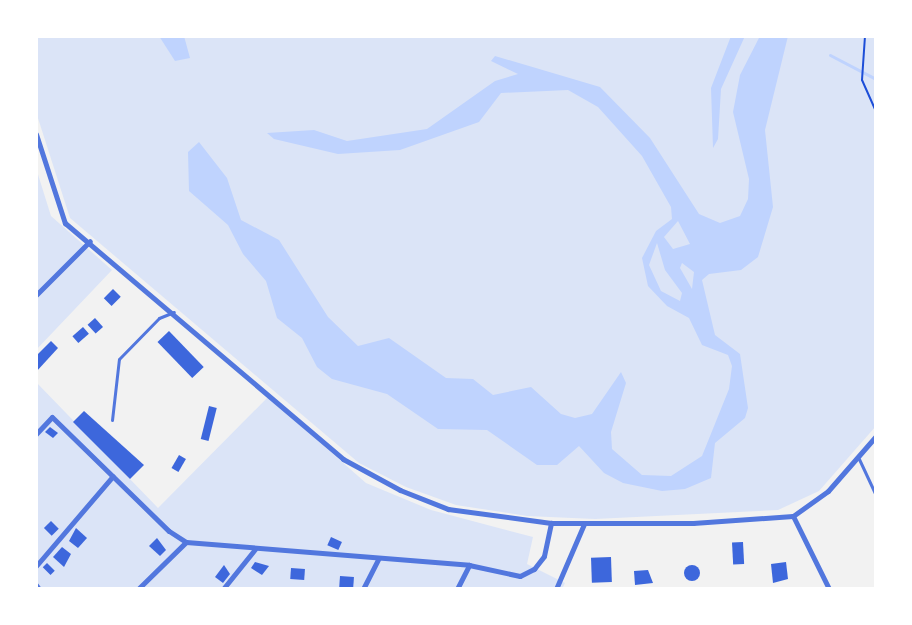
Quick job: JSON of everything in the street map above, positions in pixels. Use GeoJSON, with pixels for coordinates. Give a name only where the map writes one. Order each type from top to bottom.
{"type":"FeatureCollection","features":[{"type":"Feature","properties":{"kind":"street"},"geometry":{"type":"LineString","coordinates":[[36,134],[65,223],[174,312],[299,422],[366,472],[448,509],[551,523],[584,524],[793,516],[828,491],[876,436]]}},
{"type":"Feature","properties":{"kind":"street"},"geometry":{"type":"LineString","coordinates":[[36,295],[90,241]]}},
{"type":"Feature","properties":{"kind":"street"},"geometry":{"type":"LineString","coordinates":[[36,434],[52,417],[186,542],[469,565],[520,576],[534,569],[544,556],[551,523]]}},
{"type":"Feature","properties":{"kind":"street"},"geometry":{"type":"LineString","coordinates":[[36,566],[113,476]]}},
{"type":"Feature","properties":{"kind":"street"},"geometry":{"type":"LineString","coordinates":[[793,516],[829,589]]}},
{"type":"Feature","properties":{"kind":"street"},"geometry":{"type":"LineString","coordinates":[[556,589],[584,524]]}},
{"type":"Feature","properties":{"kind":"street"},"geometry":{"type":"LineString","coordinates":[[138,589],[186,542]]}},
{"type":"Feature","properties":{"kind":"street"},"geometry":{"type":"LineString","coordinates":[[223,589],[255,549]]}},
{"type":"Feature","properties":{"kind":"street"},"geometry":{"type":"LineString","coordinates":[[363,589],[378,559]]}},
{"type":"Feature","properties":{"kind":"street"},"geometry":{"type":"LineString","coordinates":[[457,589],[469,565]]}},
{"type":"Feature","properties":{"kind":"lane"},"geometry":{"type":"LineString","coordinates":[[112,420],[119,359],[159,318],[174,312]]}},
{"type":"Feature","properties":{"kind":"lane"},"geometry":{"type":"LineString","coordinates":[[857,456],[876,495]]}},
{"type":"Feature","properties":{"kind":"path"},"geometry":{"type":"LineString","coordinates":[[865,36],[862,80],[876,112]]}},
{"type":"Feature","properties":{"kind":"shaded area"},"geometry":{"type":"Polygon","coordinates":[[[36,36],[876,36],[876,426],[819,491],[778,510],[595,519],[527,516],[456,505],[406,487],[359,463],[70,218],[36,112],[36,36]]]}},
{"type":"Feature","properties":{"kind":"shaded area"},"geometry":{"type":"Polygon","coordinates":[[[36,168],[51,216],[112,270],[36,350],[36,168]]]}},
{"type":"Feature","properties":{"kind":"shaded area"},"geometry":{"type":"Polygon","coordinates":[[[36,382],[158,508],[268,397],[366,483],[431,510],[533,537],[527,564],[565,583],[562,589],[36,589],[36,382]]]}},
{"type":"Feature","properties":{"kind":"water"},"geometry":{"type":"Polygon","coordinates":[[[159,36],[184,36],[190,58],[175,61],[159,36]]]}},
{"type":"Feature","properties":{"kind":"water"},"geometry":{"type":"Polygon","coordinates":[[[731,36],[745,36],[721,89],[718,139],[713,148],[711,88],[731,36]]]}},
{"type":"Feature","properties":{"kind":"water"},"geometry":{"type":"Polygon","coordinates":[[[760,36],[788,36],[765,130],[773,207],[758,257],[741,270],[709,274],[702,280],[715,335],[740,354],[748,408],[745,418],[715,443],[711,478],[685,489],[662,491],[623,483],[604,473],[579,446],[557,465],[537,465],[487,430],[438,429],[387,394],[332,379],[317,367],[302,338],[277,318],[266,281],[243,254],[228,225],[189,191],[188,152],[199,142],[227,178],[241,220],[279,240],[328,317],[358,346],[389,338],[446,378],[473,379],[493,395],[531,387],[561,414],[575,418],[592,414],[621,372],[626,383],[611,432],[612,449],[642,475],[671,476],[702,456],[729,389],[732,366],[728,355],[702,345],[689,318],[667,306],[648,286],[642,258],[656,231],[672,219],[671,207],[642,156],[598,107],[568,90],[501,93],[479,122],[400,150],[338,154],[274,139],[267,133],[314,130],[347,141],[427,129],[495,81],[518,74],[491,61],[495,56],[600,87],[650,138],[699,214],[720,223],[740,216],[748,199],[749,179],[733,112],[740,75],[760,36]],[[678,221],[664,237],[673,249],[690,244],[678,221]],[[657,243],[649,265],[661,291],[680,301],[682,293],[665,270],[657,243]],[[682,263],[680,268],[692,289],[694,272],[682,263]]]}},
{"type":"Feature","properties":{"kind":"building"},"geometry":{"type":"Polygon","coordinates":[[[113,289],[121,297],[112,306],[104,298],[113,289]]]}},
{"type":"Feature","properties":{"kind":"building"},"geometry":{"type":"Polygon","coordinates":[[[95,318],[103,327],[96,334],[88,325],[95,318]]]}},
{"type":"Feature","properties":{"kind":"building"},"geometry":{"type":"Polygon","coordinates":[[[83,327],[89,334],[78,343],[72,336],[83,327]]]}},
{"type":"Feature","properties":{"kind":"building"},"geometry":{"type":"Polygon","coordinates":[[[169,331],[204,367],[192,378],[157,342],[169,331]]]}},
{"type":"Feature","properties":{"kind":"building"},"geometry":{"type":"Polygon","coordinates":[[[51,341],[58,348],[36,372],[36,356],[51,341]]]}},
{"type":"Feature","properties":{"kind":"building"},"geometry":{"type":"Polygon","coordinates":[[[209,406],[217,408],[209,441],[201,439],[209,406]]]}},
{"type":"Feature","properties":{"kind":"building"},"geometry":{"type":"Polygon","coordinates":[[[84,411],[144,465],[130,479],[73,422],[84,411]]]}},
{"type":"Feature","properties":{"kind":"building"},"geometry":{"type":"Polygon","coordinates":[[[50,427],[58,433],[53,438],[45,432],[50,427]]]}},
{"type":"Feature","properties":{"kind":"building"},"geometry":{"type":"Polygon","coordinates":[[[179,455],[186,459],[178,472],[172,468],[179,455]]]}},
{"type":"Feature","properties":{"kind":"building"},"geometry":{"type":"Polygon","coordinates":[[[51,521],[59,529],[52,536],[44,528],[51,521]]]}},
{"type":"Feature","properties":{"kind":"building"},"geometry":{"type":"Polygon","coordinates":[[[76,528],[87,538],[78,548],[69,541],[76,528]]]}},
{"type":"Feature","properties":{"kind":"building"},"geometry":{"type":"Polygon","coordinates":[[[331,537],[342,542],[338,550],[327,545],[331,537]]]}},
{"type":"Feature","properties":{"kind":"building"},"geometry":{"type":"Polygon","coordinates":[[[157,538],[166,550],[160,556],[149,546],[157,538]]]}},
{"type":"Feature","properties":{"kind":"building"},"geometry":{"type":"Polygon","coordinates":[[[743,542],[744,564],[733,565],[732,543],[743,542]]]}},
{"type":"Feature","properties":{"kind":"building"},"geometry":{"type":"Polygon","coordinates":[[[62,547],[71,554],[64,567],[53,557],[62,547]]]}},
{"type":"Feature","properties":{"kind":"building"},"geometry":{"type":"Polygon","coordinates":[[[611,557],[612,582],[592,583],[591,558],[611,557]]]}},
{"type":"Feature","properties":{"kind":"building"},"geometry":{"type":"Polygon","coordinates":[[[255,562],[269,566],[262,575],[251,568],[255,562]]]}},
{"type":"Feature","properties":{"kind":"building"},"geometry":{"type":"Polygon","coordinates":[[[786,562],[788,579],[773,583],[771,564],[786,562]]]}},
{"type":"Feature","properties":{"kind":"building"},"geometry":{"type":"Polygon","coordinates":[[[47,563],[55,571],[51,575],[43,567],[47,563]]]}},
{"type":"Feature","properties":{"kind":"building"},"geometry":{"type":"Polygon","coordinates":[[[224,565],[230,574],[223,583],[215,577],[224,565]]]}},
{"type":"Feature","properties":{"kind":"building"},"geometry":{"type":"Polygon","coordinates":[[[692,565],[700,573],[692,581],[684,573],[692,565]]]}},
{"type":"Feature","properties":{"kind":"building"},"geometry":{"type":"Polygon","coordinates":[[[291,568],[305,569],[304,580],[290,579],[291,568]]]}},
{"type":"Feature","properties":{"kind":"building"},"geometry":{"type":"Polygon","coordinates":[[[648,570],[653,583],[635,585],[634,571],[648,570]]]}},
{"type":"Feature","properties":{"kind":"building"},"geometry":{"type":"Polygon","coordinates":[[[340,576],[354,577],[353,588],[339,587],[340,576]]]}},
{"type":"Feature","properties":{"kind":"waterway"},"geometry":{"type":"LineString","coordinates":[[830,55],[876,79]]}}]}
